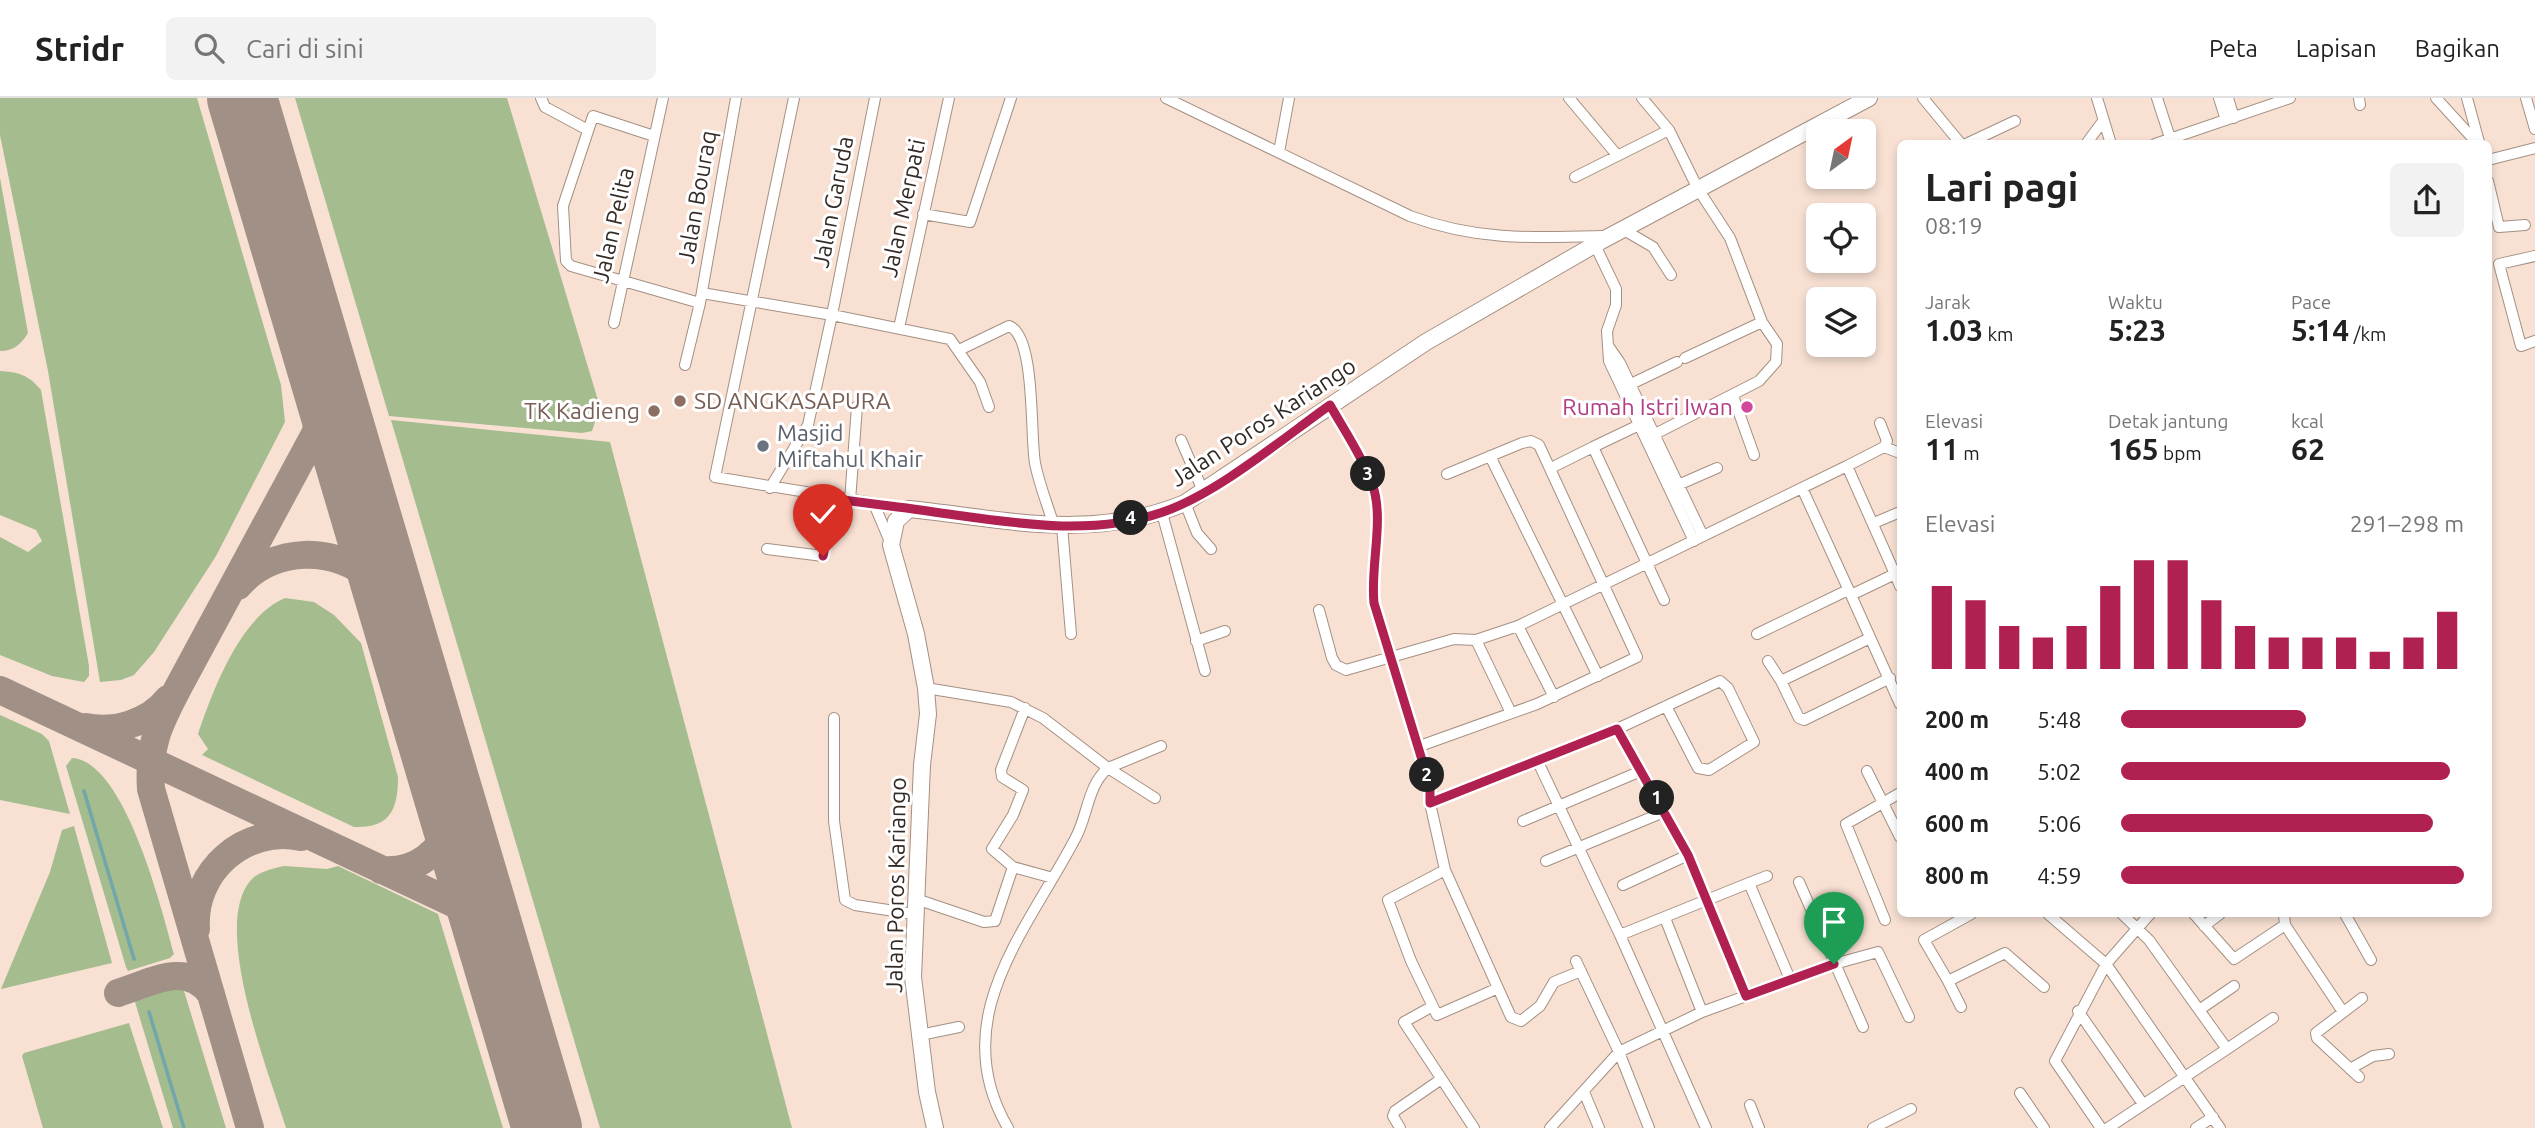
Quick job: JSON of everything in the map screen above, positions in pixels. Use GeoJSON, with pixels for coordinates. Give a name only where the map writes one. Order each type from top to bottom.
{"type":"FeatureCollection","features":[{"type":"Feature","properties":{"kind":"main road","name":"Jalan Poros Kariango"},"geometry":{"type":"LineString","coordinates":[[909,509],[1058,526],[1161,513],[1185,503],[1426,342],[1595,245],[1869,98]]}},
{"type":"Feature","properties":{"kind":"main road"},"geometry":{"type":"LineString","coordinates":[[891,545],[897,521],[909,509]]}},
{"type":"Feature","properties":{"kind":"main road","name":"Jalan Poros Kariango"},"geometry":{"type":"LineString","coordinates":[[891,545],[926,688],[928,714],[913,977],[935,1128]]}},
{"type":"Feature","properties":{"kind":"street"},"geometry":{"type":"LineString","coordinates":[[541,98],[545,107],[588,130]]}},
{"type":"Feature","properties":{"kind":"street","name":"Jalan Pelita"},"geometry":{"type":"LineString","coordinates":[[614,323],[621,280],[663,98]]}},
{"type":"Feature","properties":{"kind":"street","name":"Jalan Bouraq"},"geometry":{"type":"LineString","coordinates":[[685,365],[701,298],[736,98]]}},
{"type":"Feature","properties":{"kind":"street"},"geometry":{"type":"LineString","coordinates":[[794,98],[715,477],[835,499],[909,509]]}},
{"type":"Feature","properties":{"kind":"street","name":"Jalan Garuda"},"geometry":{"type":"LineString","coordinates":[[770,488],[808,425],[875,98]]}},
{"type":"Feature","properties":{"kind":"street","name":"Jalan Merpati"},"geometry":{"type":"LineString","coordinates":[[899,328],[949,98]]}},
{"type":"Feature","properties":{"kind":"street"},"geometry":{"type":"LineString","coordinates":[[923,214],[970,222],[1011,98]]}},
{"type":"Feature","properties":{"kind":"street"},"geometry":{"type":"LineString","coordinates":[[1166,98],[1410,216],[1440,227],[1513,239],[1617,233],[1653,247],[1671,275]]}},
{"type":"Feature","properties":{"kind":"street"},"geometry":{"type":"LineString","coordinates":[[1279,152],[1289,98]]}},
{"type":"Feature","properties":{"kind":"street"},"geometry":{"type":"LineString","coordinates":[[1569,98],[1618,155]]}},
{"type":"Feature","properties":{"kind":"street"},"geometry":{"type":"LineString","coordinates":[[1642,98],[1669,130],[1698,189],[1730,237],[1762,322],[1777,344],[1776,362],[1759,382],[1655,435]]}},
{"type":"Feature","properties":{"kind":"street"},"geometry":{"type":"LineString","coordinates":[[1923,98],[1960,140]]}},
{"type":"Feature","properties":{"kind":"street"},"geometry":{"type":"LineString","coordinates":[[2097,98],[2110,140]]}},
{"type":"Feature","properties":{"kind":"street"},"geometry":{"type":"LineString","coordinates":[[2157,98],[2171,140]]}},
{"type":"Feature","properties":{"kind":"street"},"geometry":{"type":"LineString","coordinates":[[2219,98],[2230,119]]}},
{"type":"Feature","properties":{"kind":"street"},"geometry":{"type":"LineString","coordinates":[[2228,98],[2230,119]]}},
{"type":"Feature","properties":{"kind":"street"},"geometry":{"type":"LineString","coordinates":[[2174,140],[2290,98]]}},
{"type":"Feature","properties":{"kind":"street"},"geometry":{"type":"LineString","coordinates":[[2436,98],[2474,140]]}},
{"type":"Feature","properties":{"kind":"street"},"geometry":{"type":"LineString","coordinates":[[2467,98],[2477,140]]}},
{"type":"Feature","properties":{"kind":"street"},"geometry":{"type":"LineString","coordinates":[[2526,98],[2535,130]]}},
{"type":"Feature","properties":{"kind":"street"},"geometry":{"type":"LineString","coordinates":[[654,136],[593,116],[563,206],[566,261],[571,266],[701,298],[754,300],[948,339],[959,350],[985,392],[989,407]]}},
{"type":"Feature","properties":{"kind":"street"},"geometry":{"type":"LineString","coordinates":[[1972,140],[2015,121]]}},
{"type":"Feature","properties":{"kind":"street"},"geometry":{"type":"LineString","coordinates":[[2089,140],[2104,121]]}},
{"type":"Feature","properties":{"kind":"street"},"geometry":{"type":"LineString","coordinates":[[1575,177],[1669,130]]}},
{"type":"Feature","properties":{"kind":"street"},"geometry":{"type":"LineString","coordinates":[[2492,159],[2535,148]]}},
{"type":"Feature","properties":{"kind":"street"},"geometry":{"type":"LineString","coordinates":[[2492,198],[2499,227],[2525,225]]}},
{"type":"Feature","properties":{"kind":"street"},"geometry":{"type":"LineString","coordinates":[[1595,245],[1616,289],[1616,305],[1607,331],[1609,361],[1698,538]]}},
{"type":"Feature","properties":{"kind":"street"},"geometry":{"type":"LineString","coordinates":[[2535,256],[2499,264],[2521,346],[2535,341]]}},
{"type":"Feature","properties":{"kind":"street"},"geometry":{"type":"LineString","coordinates":[[1630,384],[1762,322]]}},
{"type":"Feature","properties":{"kind":"street"},"geometry":{"type":"LineString","coordinates":[[959,350],[1009,326],[1016,330],[1029,368],[1035,462],[1058,526],[1071,634]]}},
{"type":"Feature","properties":{"kind":"street"},"geometry":{"type":"LineString","coordinates":[[1609,347],[1655,435],[1698,538]]}},
{"type":"Feature","properties":{"kind":"street"},"geometry":{"type":"LineString","coordinates":[[1733,396],[1754,455]]}},
{"type":"Feature","properties":{"kind":"street"},"geometry":{"type":"LineString","coordinates":[[1330,405],[1372,484],[1376,517],[1372,584],[1390,661],[1430,786],[1430,803],[1445,870],[1496,989],[1511,1017],[1521,1021],[1540,1006],[1554,982],[1579,966],[1619,1052],[1648,1128]]}},
{"type":"Feature","properties":{"kind":"street"},"geometry":{"type":"LineString","coordinates":[[850,501],[857,406]]}},
{"type":"Feature","properties":{"kind":"street"},"geometry":{"type":"LineString","coordinates":[[1319,610],[1325,642],[1332,658],[1341,669],[1351,670],[1390,661],[1454,639],[1476,640],[1518,626],[1884,447],[1887,441],[1880,423]]}},
{"type":"Feature","properties":{"kind":"street"},"geometry":{"type":"LineString","coordinates":[[1550,467],[1639,425]]}},
{"type":"Feature","properties":{"kind":"street"},"geometry":{"type":"LineString","coordinates":[[1181,440],[1203,491]]}},
{"type":"Feature","properties":{"kind":"street"},"geometry":{"type":"LineString","coordinates":[[1417,747],[1554,697],[1637,657],[1606,584],[1539,445],[1531,441],[1447,474]]}},
{"type":"Feature","properties":{"kind":"street"},"geometry":{"type":"LineString","coordinates":[[1593,447],[1664,600]]}},
{"type":"Feature","properties":{"kind":"street"},"geometry":{"type":"LineString","coordinates":[[1884,447],[1897,452]]}},
{"type":"Feature","properties":{"kind":"street"},"geometry":{"type":"LineString","coordinates":[[1490,456],[1598,676]]}},
{"type":"Feature","properties":{"kind":"street"},"geometry":{"type":"LineString","coordinates":[[1847,466],[1897,570]]}},
{"type":"Feature","properties":{"kind":"street"},"geometry":{"type":"LineString","coordinates":[[1678,485],[1717,468]]}},
{"type":"Feature","properties":{"kind":"street"},"geometry":{"type":"LineString","coordinates":[[1802,488],[1897,696]]}},
{"type":"Feature","properties":{"kind":"street"},"geometry":{"type":"LineString","coordinates":[[767,549],[823,556],[835,499]]}},
{"type":"Feature","properties":{"kind":"street"},"geometry":{"type":"LineString","coordinates":[[1185,503],[1197,533],[1211,549]]}},
{"type":"Feature","properties":{"kind":"street"},"geometry":{"type":"LineString","coordinates":[[874,505],[891,545]]}},
{"type":"Feature","properties":{"kind":"street"},"geometry":{"type":"LineString","coordinates":[[1161,513],[1205,671]]}},
{"type":"Feature","properties":{"kind":"street"},"geometry":{"type":"LineString","coordinates":[[1874,523],[1897,513]]}},
{"type":"Feature","properties":{"kind":"street"},"geometry":{"type":"LineString","coordinates":[[1757,634],[1897,572]]}},
{"type":"Feature","properties":{"kind":"street"},"geometry":{"type":"LineString","coordinates":[[1518,626],[1554,697]]}},
{"type":"Feature","properties":{"kind":"street"},"geometry":{"type":"LineString","coordinates":[[1196,641],[1225,631]]}},
{"type":"Feature","properties":{"kind":"street"},"geometry":{"type":"LineString","coordinates":[[1781,681],[1870,638]]}},
{"type":"Feature","properties":{"kind":"street"},"geometry":{"type":"LineString","coordinates":[[1476,640],[1511,713]]}},
{"type":"Feature","properties":{"kind":"street"},"geometry":{"type":"LineString","coordinates":[[1768,661],[1799,718],[1804,720],[1890,678]]}},
{"type":"Feature","properties":{"kind":"street"},"geometry":{"type":"LineString","coordinates":[[1430,803],[1538,762],[1617,729],[1666,706],[1722,682],[1754,737],[1754,742],[1703,771],[1698,768],[1666,706]]}},
{"type":"Feature","properties":{"kind":"street"},"geometry":{"type":"LineString","coordinates":[[926,688],[1000,698],[1025,708],[1155,798]]}},
{"type":"Feature","properties":{"kind":"street"},"geometry":{"type":"LineString","coordinates":[[1025,708],[1001,770],[1002,777],[1023,790],[1013,815],[992,849],[1013,867],[1053,877]]}},
{"type":"Feature","properties":{"kind":"street"},"geometry":{"type":"LineString","coordinates":[[834,718],[834,821],[845,900],[855,905],[915,907],[995,922],[1013,867]]}},
{"type":"Feature","properties":{"kind":"street"},"geometry":{"type":"LineString","coordinates":[[1617,729],[1688,855],[1746,996]]}},
{"type":"Feature","properties":{"kind":"street"},"geometry":{"type":"LineString","coordinates":[[1007,1128],[999,1113],[987,1071],[984,1045],[986,1018],[996,983],[1077,837],[1099,775],[1108,768],[1161,747]]}},
{"type":"Feature","properties":{"kind":"street"},"geometry":{"type":"LineString","coordinates":[[1538,762],[1620,935],[1706,1128]]}},
{"type":"Feature","properties":{"kind":"street"},"geometry":{"type":"LineString","coordinates":[[1523,821],[1641,771]]}},
{"type":"Feature","properties":{"kind":"street"},"geometry":{"type":"LineString","coordinates":[[1867,771],[1897,830]]}},
{"type":"Feature","properties":{"kind":"street"},"geometry":{"type":"LineString","coordinates":[[1885,920],[1846,827],[1848,821],[1897,795]]}},
{"type":"Feature","properties":{"kind":"street"},"geometry":{"type":"LineString","coordinates":[[1546,861],[1664,812]]}},
{"type":"Feature","properties":{"kind":"street"},"geometry":{"type":"LineString","coordinates":[[1623,885],[1688,855]]}},
{"type":"Feature","properties":{"kind":"street"},"geometry":{"type":"LineString","coordinates":[[1445,870],[1388,900],[1431,1007],[1440,1016],[1496,989]]}},
{"type":"Feature","properties":{"kind":"street"},"geometry":{"type":"LineString","coordinates":[[1620,935],[1767,876]]}},
{"type":"Feature","properties":{"kind":"street"},"geometry":{"type":"LineString","coordinates":[[1799,882],[1863,1027]]}},
{"type":"Feature","properties":{"kind":"street"},"geometry":{"type":"LineString","coordinates":[[1749,883],[1790,979]]}},
{"type":"Feature","properties":{"kind":"street"},"geometry":{"type":"LineString","coordinates":[[1961,1007],[1924,940],[1966,917]]}},
{"type":"Feature","properties":{"kind":"street"},"geometry":{"type":"LineString","coordinates":[[2051,917],[2106,964],[2220,1128]]}},
{"type":"Feature","properties":{"kind":"street"},"geometry":{"type":"LineString","coordinates":[[2125,917],[2137,927],[2227,1049]]}},
{"type":"Feature","properties":{"kind":"street"},"geometry":{"type":"LineString","coordinates":[[2101,1128],[2055,1062],[2078,1011],[2106,964],[2147,917]]}},
{"type":"Feature","properties":{"kind":"street"},"geometry":{"type":"LineString","coordinates":[[2196,917],[2234,959],[2284,919],[2343,1012]]}},
{"type":"Feature","properties":{"kind":"street"},"geometry":{"type":"LineString","coordinates":[[2204,926],[2216,917]]}},
{"type":"Feature","properties":{"kind":"street"},"geometry":{"type":"LineString","coordinates":[[2347,917],[2371,960]]}},
{"type":"Feature","properties":{"kind":"street"},"geometry":{"type":"LineString","coordinates":[[1665,918],[1702,1012]]}},
{"type":"Feature","properties":{"kind":"street"},"geometry":{"type":"LineString","coordinates":[[1550,1128],[1619,1052],[1702,1012],[1834,964],[1878,952],[1909,1017]]}},
{"type":"Feature","properties":{"kind":"street"},"geometry":{"type":"LineString","coordinates":[[1948,981],[2005,953],[2044,987]]}},
{"type":"Feature","properties":{"kind":"street"},"geometry":{"type":"LineString","coordinates":[[2199,1010],[2234,986]]}},
{"type":"Feature","properties":{"kind":"street"},"geometry":{"type":"LineString","coordinates":[[2362,998],[2316,1032],[2317,1038],[2354,1073],[2373,1056],[2389,1054]]}},
{"type":"Feature","properties":{"kind":"street"},"geometry":{"type":"LineString","coordinates":[[1431,1007],[1404,1022],[1474,1128]]}},
{"type":"Feature","properties":{"kind":"street"},"geometry":{"type":"LineString","coordinates":[[2078,1011],[2143,1104]]}},
{"type":"Feature","properties":{"kind":"street"},"geometry":{"type":"LineString","coordinates":[[2108,1128],[2273,1018]]}},
{"type":"Feature","properties":{"kind":"street"},"geometry":{"type":"LineString","coordinates":[[920,1035],[959,1027]]}},
{"type":"Feature","properties":{"kind":"street"},"geometry":{"type":"LineString","coordinates":[[1400,1128],[1393,1116],[1395,1111],[1440,1080]]}},
{"type":"Feature","properties":{"kind":"street"},"geometry":{"type":"LineString","coordinates":[[1584,1092],[1598,1128]]}},
{"type":"Feature","properties":{"kind":"street"},"geometry":{"type":"LineString","coordinates":[[2020,1093],[2044,1128]]}},
{"type":"Feature","properties":{"kind":"street"},"geometry":{"type":"LineString","coordinates":[[1749,1105],[1759,1128]]}},
{"type":"Feature","properties":{"kind":"street"},"geometry":{"type":"LineString","coordinates":[[1873,1128],[1911,1109]]}},
{"type":"Feature","properties":{"kind":"street"},"geometry":{"type":"LineString","coordinates":[[2196,1128],[2213,1117]]}},
{"type":"Feature","properties":{"kind":"green space"},"geometry":{"type":"Polygon","coordinates":[[[0,98],[197,98],[281,385],[285,422],[216,556],[154,652],[134,675],[121,680],[100,682],[48,371],[0,135],[0,98]]]}},
{"type":"Feature","properties":{"kind":"green space"},"geometry":{"type":"Polygon","coordinates":[[[295,98],[507,98],[600,407],[592,431],[582,433],[389,416],[295,98]]]}},
{"type":"Feature","properties":{"kind":"green space"},"geometry":{"type":"Polygon","coordinates":[[[0,178],[28,333],[17,346],[0,351],[0,178]]]}},
{"type":"Feature","properties":{"kind":"green space"},"geometry":{"type":"Polygon","coordinates":[[[0,371],[23,375],[41,390],[89,666],[89,676],[84,682],[52,676],[0,655],[0,537],[28,552],[42,541],[36,530],[0,515],[0,371]]]}},
{"type":"Feature","properties":{"kind":"green space"},"geometry":{"type":"Polygon","coordinates":[[[391,420],[610,442],[792,1128],[600,1128],[391,420]]]}},
{"type":"Feature","properties":{"kind":"green space"},"geometry":{"type":"Polygon","coordinates":[[[285,598],[314,602],[334,615],[361,643],[398,777],[394,808],[390,815],[376,824],[354,827],[202,755],[208,749],[198,734],[230,657],[255,621],[269,607],[285,598]]]}},
{"type":"Feature","properties":{"kind":"green space"},"geometry":{"type":"Polygon","coordinates":[[[0,715],[42,734],[49,741],[70,814],[0,800],[0,715]]]}},
{"type":"Feature","properties":{"kind":"green space"},"geometry":{"type":"Polygon","coordinates":[[[72,758],[91,765],[109,784],[124,810],[138,841],[160,905],[174,954],[170,958],[128,971],[126,967],[66,766],[72,758]]]}},
{"type":"Feature","properties":{"kind":"green space"},"geometry":{"type":"Polygon","coordinates":[[[74,826],[112,963],[1,989],[50,872],[62,830],[74,826]]]}},
{"type":"Feature","properties":{"kind":"green space"},"geometry":{"type":"Polygon","coordinates":[[[284,866],[327,869],[338,866],[438,914],[503,1128],[286,1128],[246,998],[239,961],[237,926],[241,898],[254,877],[284,866]]]}},
{"type":"Feature","properties":{"kind":"green space"},"geometry":{"type":"Polygon","coordinates":[[[175,985],[184,991],[226,1128],[173,1128],[135,1002],[140,996],[175,985]]]}},
{"type":"Feature","properties":{"kind":"green space"},"geometry":{"type":"Polygon","coordinates":[[[129,1023],[163,1128],[43,1128],[22,1056],[24,1053],[129,1023]]]}},
{"type":"Feature","properties":{"kind":"waterway"},"geometry":{"type":"LineString","coordinates":[[84,791],[134,959]]}},
{"type":"Feature","properties":{"kind":"waterway"},"geometry":{"type":"LineString","coordinates":[[149,1012],[184,1128]]}},
{"type":"Feature","properties":{"kind":"taxiway"},"geometry":{"type":"LineString","coordinates":[[250,1128],[151,789],[151,760],[156,735],[172,700],[315,434],[328,388]]}},
{"type":"Feature","properties":{"kind":"taxiway"},"geometry":{"type":"LineString","coordinates":[[238,586],[269,563],[286,557],[323,556],[358,569],[377,583],[393,607]]}},
{"type":"Feature","properties":{"kind":"taxiway"},"geometry":{"type":"LineString","coordinates":[[0,690],[453,903],[482,924],[492,943]]}},
{"type":"Feature","properties":{"kind":"taxiway"},"geometry":{"type":"LineString","coordinates":[[85,727],[108,729],[130,724],[151,714],[168,699]]}},
{"type":"Feature","properties":{"kind":"taxiway"},"geometry":{"type":"LineString","coordinates":[[381,870],[406,868],[426,858],[442,842],[456,821]]}},
{"type":"Feature","properties":{"kind":"taxiway"},"geometry":{"type":"LineString","coordinates":[[196,929],[197,908],[203,888],[226,857],[260,838],[280,835],[301,837]]}},
{"type":"Feature","properties":{"kind":"taxiway"},"geometry":{"type":"LineString","coordinates":[[118,993],[155,980],[179,976],[191,978],[211,994]]}},
{"type":"Feature","properties":{"kind":"runway"},"geometry":{"type":"LineString","coordinates":[[242,98],[547,1128]]}},
{"type":"Feature","properties":{"kind":"place","name":"SD ANGKASAPURA"},"geometry":{"type":"Point","coordinates":[680,401]}},
{"type":"Feature","properties":{"kind":"place","name":"Rumah Istri Iwan"},"geometry":{"type":"Point","coordinates":[1747,407]}},
{"type":"Feature","properties":{"kind":"place","name":"TK Kadieng"},"geometry":{"type":"Point","coordinates":[654,411]}},
{"type":"Feature","properties":{"kind":"place","name":"Masjid Miftahul Khair"},"geometry":{"type":"Point","coordinates":[763,446]}},
{"type":"Feature","properties":{"kind":"route"},"geometry":{"type":"LineString","coordinates":[[823,556],[835,499],[1037,526],[1105,523],[1161,513],[1185,503],[1330,405],[1372,484],[1376,517],[1371,575],[1374,603],[1430,786],[1430,803],[1617,729],[1688,855],[1746,996],[1834,964]]}}]}
